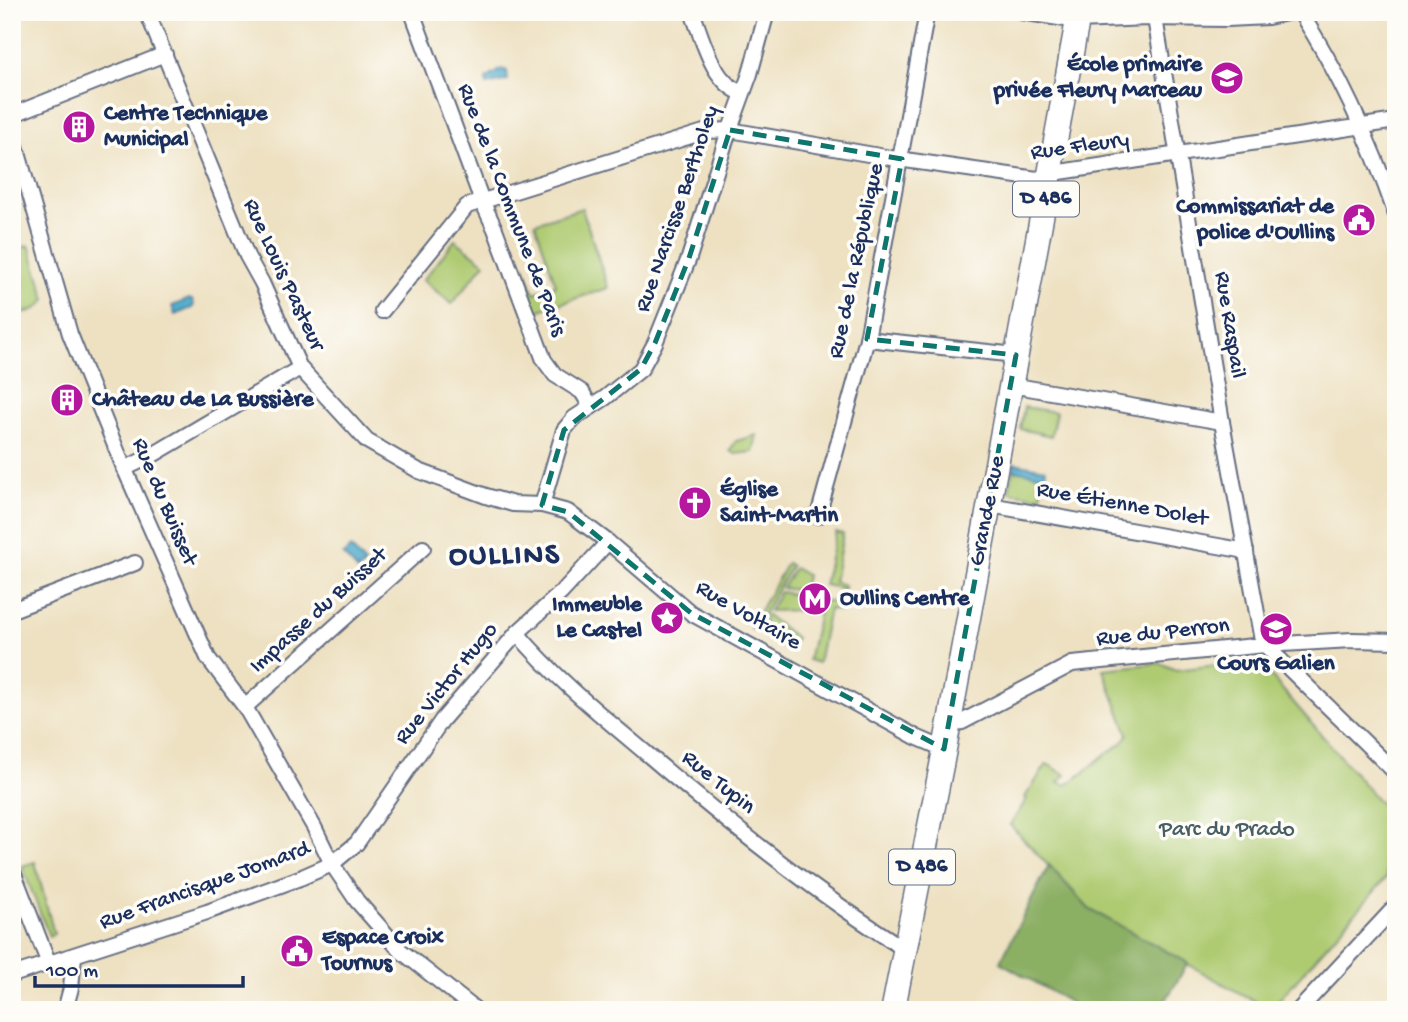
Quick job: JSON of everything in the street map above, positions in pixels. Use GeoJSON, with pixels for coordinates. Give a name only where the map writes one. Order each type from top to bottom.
{"type":"FeatureCollection","features":[{"type":"Feature","properties":{"kind":"main road","name":"Grande Rue"},"geometry":{"type":"LineString","coordinates":[[893,1010],[949,724],[1079,17]]}},
{"type":"Feature","properties":{"kind":"street","name":"Rue Louis Pasteur"},"geometry":{"type":"LineString","coordinates":[[147,12],[247,256],[300,368],[367,441],[403,462],[419,471],[486,496],[513,504],[542,505]]}},
{"type":"Feature","properties":{"kind":"street","name":"Rue de la Commune de Paris"},"geometry":{"type":"LineString","coordinates":[[412,12],[544,360],[555,375],[582,392],[591,407]]}},
{"type":"Feature","properties":{"kind":"street"},"geometry":{"type":"LineString","coordinates":[[692,12],[719,74],[733,90],[742,93]]}},
{"type":"Feature","properties":{"kind":"street","name":"Rue Narcisse Bertholey"},"geometry":{"type":"LineString","coordinates":[[542,505],[564,430],[574,418],[641,369],[650,352],[690,258],[750,74],[767,12]]}},
{"type":"Feature","properties":{"kind":"street","name":"Rue de la République"},"geometry":{"type":"LineString","coordinates":[[818,516],[867,339],[927,12]]}},
{"type":"Feature","properties":{"kind":"street"},"geometry":{"type":"LineString","coordinates":[[1021,12],[1079,17],[1155,15],[1227,19],[1268,17],[1292,12]]}},
{"type":"Feature","properties":{"kind":"street"},"geometry":{"type":"LineString","coordinates":[[1300,12],[1363,126],[1396,215]]}},
{"type":"Feature","properties":{"kind":"street","name":"Rue Raspail"},"geometry":{"type":"LineString","coordinates":[[1155,15],[1222,422],[1265,645]]}},
{"type":"Feature","properties":{"kind":"street"},"geometry":{"type":"LineString","coordinates":[[12,115],[165,54]]}},
{"type":"Feature","properties":{"kind":"street","name":"Rue Fleury"},"geometry":{"type":"LineString","coordinates":[[382,311],[467,206],[707,131],[730,130],[1037,179],[1060,172],[1396,121]]}},
{"type":"Feature","properties":{"kind":"street","name":"Rue du Buisset"},"geometry":{"type":"LineString","coordinates":[[12,132],[70,334],[124,469],[208,658],[245,707],[332,864],[357,901],[401,951],[475,1010]]}},
{"type":"Feature","properties":{"kind":"street"},"geometry":{"type":"LineString","coordinates":[[867,339],[1016,355]]}},
{"type":"Feature","properties":{"kind":"street"},"geometry":{"type":"LineString","coordinates":[[124,469],[151,456],[300,368]]}},
{"type":"Feature","properties":{"kind":"street"},"geometry":{"type":"LineString","coordinates":[[1011,385],[1222,422]]}},
{"type":"Feature","properties":{"kind":"street","name":"Rue Voltaire"},"geometry":{"type":"LineString","coordinates":[[542,505],[568,512],[608,542],[691,613],[916,737],[944,749]]}},
{"type":"Feature","properties":{"kind":"street","name":"Rue Étienne Dolet"},"geometry":{"type":"LineString","coordinates":[[989,505],[1246,551]]}},
{"type":"Feature","properties":{"kind":"street","name":"Rue Victor Hugo"},"geometry":{"type":"LineString","coordinates":[[332,864],[357,843],[442,720],[517,633],[562,592],[608,542]]}},
{"type":"Feature","properties":{"kind":"street","name":"Impasse du Buisset"},"geometry":{"type":"LineString","coordinates":[[245,707],[423,548]]}},
{"type":"Feature","properties":{"kind":"street"},"geometry":{"type":"LineString","coordinates":[[12,610],[135,564]]}},
{"type":"Feature","properties":{"kind":"street","name":"Rue Tupin"},"geometry":{"type":"LineString","coordinates":[[517,633],[539,659],[583,700],[698,798],[800,876],[906,950]]}},
{"type":"Feature","properties":{"kind":"street","name":"Rue du Perron"},"geometry":{"type":"LineString","coordinates":[[949,724],[962,722],[1072,664],[1265,645],[1352,640],[1396,641]]}},
{"type":"Feature","properties":{"kind":"street"},"geometry":{"type":"LineString","coordinates":[[1300,679],[1295,661],[1303,644]]}},
{"type":"Feature","properties":{"kind":"street"},"geometry":{"type":"LineString","coordinates":[[1265,645],[1396,772]]}},
{"type":"Feature","properties":{"kind":"street","name":"Rue Francisque Jomard"},"geometry":{"type":"LineString","coordinates":[[12,975],[259,893],[332,864]]}},
{"type":"Feature","properties":{"kind":"street"},"geometry":{"type":"LineString","coordinates":[[12,869],[49,964]]}},
{"type":"Feature","properties":{"kind":"street"},"geometry":{"type":"LineString","coordinates":[[1299,1010],[1396,906]]}},
{"type":"Feature","properties":{"kind":"street"},"geometry":{"type":"LineString","coordinates":[[65,1010],[71,988],[74,956]]}},
{"type":"Feature","properties":{"kind":"highlighted area"},"geometry":{"type":"Polygon","coordinates":[[[730,130],[902,159],[867,339],[1016,355],[944,749],[691,613],[568,512],[542,505],[564,430],[641,369],[655,343],[689,258],[730,130]]]}},
{"type":"Feature","properties":{"kind":"green space"},"geometry":{"type":"Polygon","coordinates":[[[582,208],[608,288],[534,312],[519,268],[525,266],[534,293],[556,285],[535,223],[582,208]]]}},
{"type":"Feature","properties":{"kind":"green space"},"geometry":{"type":"Polygon","coordinates":[[[455,240],[485,263],[452,304],[423,280],[455,240]]]}},
{"type":"Feature","properties":{"kind":"green space"},"geometry":{"type":"Polygon","coordinates":[[[29,245],[46,300],[38,308],[12,318],[12,251],[29,245]]]}},
{"type":"Feature","properties":{"kind":"green space"},"geometry":{"type":"Polygon","coordinates":[[[1024,407],[1056,412],[1051,436],[1020,429],[1024,407]]]}},
{"type":"Feature","properties":{"kind":"green space"},"geometry":{"type":"Polygon","coordinates":[[[757,435],[753,452],[735,454],[730,451],[736,441],[757,435]]]}},
{"type":"Feature","properties":{"kind":"green space"},"geometry":{"type":"Polygon","coordinates":[[[1013,470],[1044,475],[1041,497],[1009,492],[1013,470]]]}},
{"type":"Feature","properties":{"kind":"green space"},"geometry":{"type":"Polygon","coordinates":[[[836,532],[843,534],[834,582],[844,585],[844,589],[824,585],[836,532]]]}},
{"type":"Feature","properties":{"kind":"green space"},"geometry":{"type":"Polygon","coordinates":[[[787,563],[791,566],[754,630],[750,628],[787,563]]]}},
{"type":"Feature","properties":{"kind":"green space"},"geometry":{"type":"Polygon","coordinates":[[[794,568],[806,575],[803,591],[782,588],[794,568]]]}},
{"type":"Feature","properties":{"kind":"green space"},"geometry":{"type":"Polygon","coordinates":[[[780,592],[802,596],[804,610],[769,611],[780,592]]]}},
{"type":"Feature","properties":{"kind":"green space"},"geometry":{"type":"Polygon","coordinates":[[[822,600],[840,604],[839,611],[829,609],[818,663],[808,660],[822,600]]]}},
{"type":"Feature","properties":{"kind":"green space"},"geometry":{"type":"Polygon","coordinates":[[[766,615],[796,638],[789,651],[761,632],[766,615]]]}},
{"type":"Feature","properties":{"kind":"green space","name":"Parc du Prado"},"geometry":{"type":"Polygon","coordinates":[[[1257,660],[1388,812],[1386,878],[1270,1010],[1089,909],[1010,825],[1047,764],[1066,775],[1058,782],[1066,785],[1126,738],[1128,734],[1103,669],[1160,663],[1176,670],[1257,660]]]}},
{"type":"Feature","properties":{"kind":"green space"},"geometry":{"type":"Polygon","coordinates":[[[35,862],[54,934],[49,936],[22,866],[35,862]]]}},
{"type":"Feature","properties":{"kind":"green space"},"geometry":{"type":"Polygon","coordinates":[[[1049,865],[1089,909],[1188,963],[1160,1010],[1083,1010],[1000,962],[1049,865]]]}},
{"type":"Feature","properties":{"kind":"water"},"geometry":{"type":"Polygon","coordinates":[[[502,69],[507,71],[508,80],[487,85],[486,79],[502,69]]]}},
{"type":"Feature","properties":{"kind":"water"},"geometry":{"type":"Polygon","coordinates":[[[189,299],[194,305],[192,308],[175,315],[172,306],[189,299]]]}},
{"type":"Feature","properties":{"kind":"water"},"geometry":{"type":"Polygon","coordinates":[[[1014,463],[1046,469],[1045,475],[1013,470],[1014,463]]]}},
{"type":"Feature","properties":{"kind":"water"},"geometry":{"type":"Polygon","coordinates":[[[351,548],[365,564],[358,571],[343,555],[351,548]]]}},
{"type":"Feature","properties":{"kind":"place","name":"École primaire privée Fleury Marceau"},"geometry":{"type":"Point","coordinates":[1227,78]}},
{"type":"Feature","properties":{"kind":"place","name":"Centre Technique Municipal"},"geometry":{"type":"Point","coordinates":[79,127]}},
{"type":"Feature","properties":{"kind":"place","name":"Commissariat de police d'Oullins"},"geometry":{"type":"Point","coordinates":[1359,220]}},
{"type":"Feature","properties":{"kind":"place","name":"Château de La Bussière"},"geometry":{"type":"Point","coordinates":[67,400]}},
{"type":"Feature","properties":{"kind":"place","name":"Église Saint-Martin"},"geometry":{"type":"Point","coordinates":[695,503]}},
{"type":"Feature","properties":{"kind":"place","name":"Oullins Centre"},"geometry":{"type":"Point","coordinates":[815,599]}},
{"type":"Feature","properties":{"kind":"place","name":"Immeuble Le Castel"},"geometry":{"type":"Point","coordinates":[667,618]}},
{"type":"Feature","properties":{"kind":"place","name":"Cours Galien"},"geometry":{"type":"Point","coordinates":[1276,629]}},
{"type":"Feature","properties":{"kind":"place","name":"Espace Croix Tournus"},"geometry":{"type":"Point","coordinates":[297,951]}},
{"type":"Feature","properties":{"kind":"district","name":"OULLINS"},"geometry":{"type":"Point","coordinates":[505,557]}}]}
